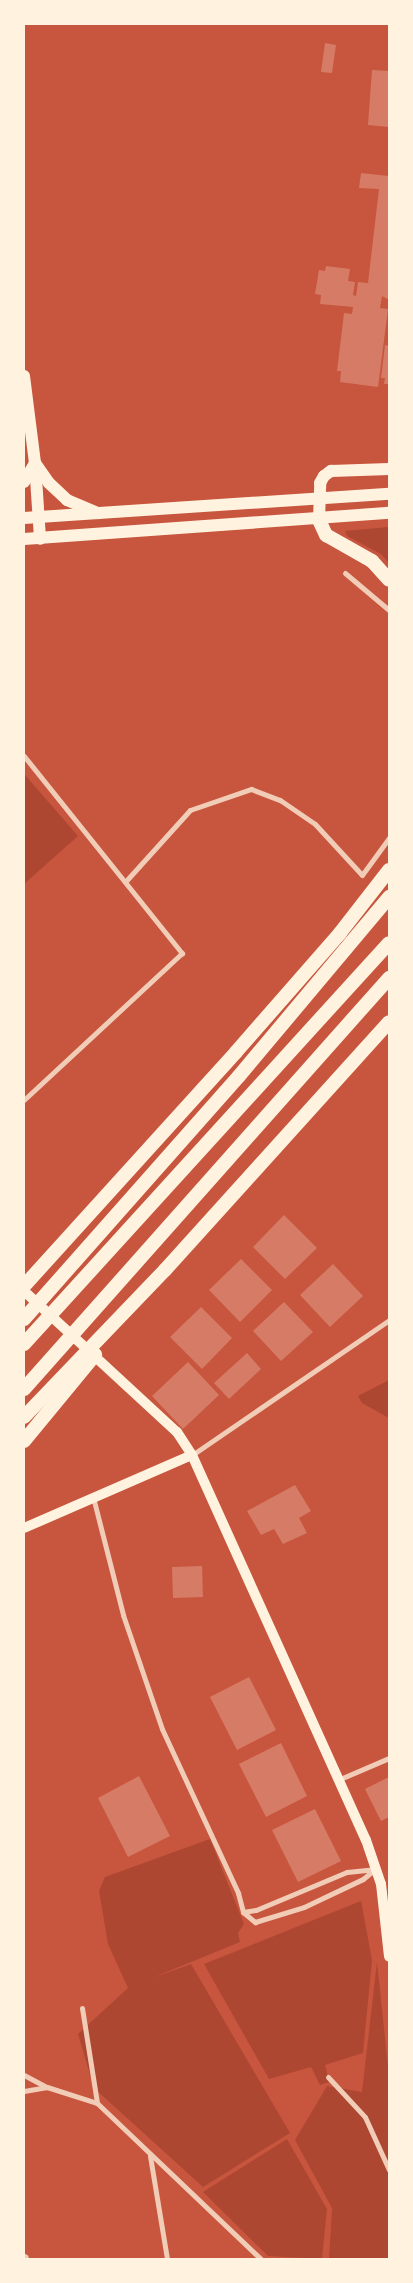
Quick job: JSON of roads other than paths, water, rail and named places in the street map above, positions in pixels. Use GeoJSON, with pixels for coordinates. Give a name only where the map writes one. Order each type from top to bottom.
{"type":"FeatureCollection","features":[{"type":"Feature","properties":{"kind":"highway"},"geometry":{"type":"LineString","coordinates":[[319,520],[326,535],[372,561],[389,580]]}},
{"type":"Feature","properties":{"kind":"highway"},"geometry":{"type":"LineString","coordinates":[[24,1286],[249,1037],[340,933],[389,870]]}},
{"type":"Feature","properties":{"kind":"highway"},"geometry":{"type":"LineString","coordinates":[[24,1319],[238,1076],[389,897]]}},
{"type":"Feature","properties":{"kind":"highway"},"geometry":{"type":"LineString","coordinates":[[24,1344],[389,943]]}},
{"type":"Feature","properties":{"kind":"highway"},"geometry":{"type":"LineString","coordinates":[[24,1389],[389,978]]}},
{"type":"Feature","properties":{"kind":"highway"},"geometry":{"type":"LineString","coordinates":[[24,1417],[165,1270],[389,1022]]}},
{"type":"Feature","properties":{"kind":"highway"},"geometry":{"type":"LineString","coordinates":[[24,1441],[165,1270]]}},
{"type":"Feature","properties":{"kind":"main road"},"geometry":{"type":"LineString","coordinates":[[24,376],[35,463],[30,518],[40,539]]}},
{"type":"Feature","properties":{"kind":"main road"},"geometry":{"type":"LineString","coordinates":[[24,482],[35,463]]}},
{"type":"Feature","properties":{"kind":"main road"},"geometry":{"type":"LineString","coordinates":[[35,463],[49,483],[67,500],[100,514]]}},
{"type":"Feature","properties":{"kind":"main road"},"geometry":{"type":"LineString","coordinates":[[319,520],[320,483],[331,471],[389,469]]}},
{"type":"Feature","properties":{"kind":"main road"},"geometry":{"type":"LineString","coordinates":[[30,518],[389,494]]}},
{"type":"Feature","properties":{"kind":"main road"},"geometry":{"type":"LineString","coordinates":[[24,539],[389,514]]}},
{"type":"Feature","properties":{"kind":"main road"},"geometry":{"type":"LineString","coordinates":[[24,1291],[177,1432],[192,1456],[340,1779],[381,1884],[389,1957]]}},
{"type":"Feature","properties":{"kind":"main road"},"geometry":{"type":"LineString","coordinates":[[24,1528],[93,1496],[192,1456]]}},
{"type":"Feature","properties":{"kind":"street"},"geometry":{"type":"LineString","coordinates":[[345,573],[389,610]]}},
{"type":"Feature","properties":{"kind":"street"},"geometry":{"type":"LineString","coordinates":[[24,756],[182,953],[24,1100]]}},
{"type":"Feature","properties":{"kind":"street"},"geometry":{"type":"LineString","coordinates":[[125,882],[190,810],[252,789],[280,800],[315,824],[362,875],[389,838]]}},
{"type":"Feature","properties":{"kind":"street"},"geometry":{"type":"LineString","coordinates":[[192,1456],[389,1320]]}},
{"type":"Feature","properties":{"kind":"street"},"geometry":{"type":"LineString","coordinates":[[93,1496],[123,1615],[162,1729],[238,1893],[243,1912],[255,1922],[304,1907],[363,1879],[375,1869]]}},
{"type":"Feature","properties":{"kind":"street"},"geometry":{"type":"LineString","coordinates":[[340,1779],[389,1758]]}},
{"type":"Feature","properties":{"kind":"street"},"geometry":{"type":"LineString","coordinates":[[243,1912],[256,1910],[347,1872],[375,1869]]}},
{"type":"Feature","properties":{"kind":"street"},"geometry":{"type":"LineString","coordinates":[[82,2008],[97,2103]]}},
{"type":"Feature","properties":{"kind":"street"},"geometry":{"type":"LineString","coordinates":[[24,2075],[47,2087],[97,2103],[262,2259]]}},
{"type":"Feature","properties":{"kind":"street"},"geometry":{"type":"LineString","coordinates":[[328,2077],[365,2117],[389,2170]]}},
{"type":"Feature","properties":{"kind":"street"},"geometry":{"type":"LineString","coordinates":[[24,2091],[47,2087]]}},
{"type":"Feature","properties":{"kind":"street"},"geometry":{"type":"LineString","coordinates":[[150,2155],[167,2259]]}}]}
